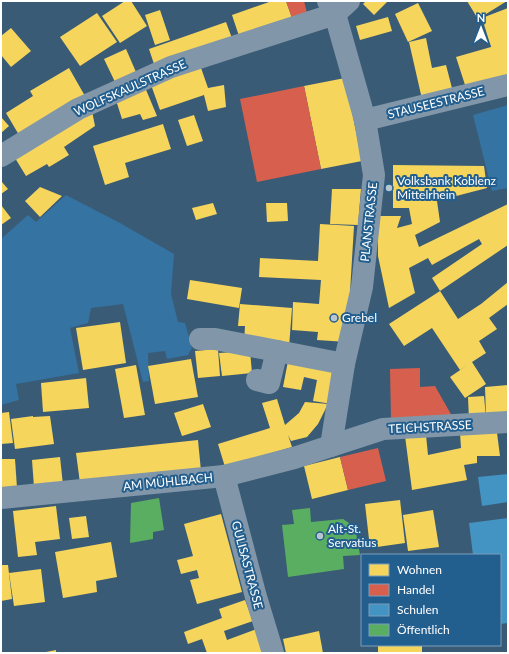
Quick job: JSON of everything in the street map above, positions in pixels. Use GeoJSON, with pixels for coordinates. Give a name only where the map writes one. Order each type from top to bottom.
{"type":"FeatureCollection","features":[{"type":"Feature","properties":{"kind":"street","name":"PLANSTRASSE"},"geometry":{"type":"LineString","coordinates":[[331,446],[344,364],[362,287],[374,176],[365,120],[338,5]]}},
{"type":"Feature","properties":{"kind":"street","name":"WOLFSKAULSTRASSE"},"geometry":{"type":"LineString","coordinates":[[1,156],[78,109],[172,67],[338,5]]}},
{"type":"Feature","properties":{"kind":"street","name":"STAUSEESTRASSE"},"geometry":{"type":"LineString","coordinates":[[365,120],[508,85]]}},
{"type":"Feature","properties":{"kind":"street"},"geometry":{"type":"LineString","coordinates":[[200,339],[215,339],[344,364]]}},
{"type":"Feature","properties":{"kind":"street"},"geometry":{"type":"LineString","coordinates":[[257,380],[269,383],[277,351]]}},
{"type":"Feature","properties":{"kind":"street","name":"TEICHSTRASSE"},"geometry":{"type":"LineString","coordinates":[[331,446],[383,429],[508,422]]}},
{"type":"Feature","properties":{"kind":"street","name":"AM MÜHLBACH"},"geometry":{"type":"LineString","coordinates":[[1,498],[224,476],[331,446]]}},
{"type":"Feature","properties":{"kind":"street","name":"GULISASTRASSE"},"geometry":{"type":"LineString","coordinates":[[224,476],[256,597],[273,653]]}},
{"type":"Feature","properties":{"kind":"shaded area"},"geometry":{"type":"Polygon","coordinates":[[[508,105],[508,188],[492,191],[473,115],[508,105]]]}},
{"type":"Feature","properties":{"kind":"shaded area"},"geometry":{"type":"Polygon","coordinates":[[[66,195],[120,223],[174,254],[171,294],[178,322],[185,323],[192,348],[188,355],[167,359],[165,351],[148,353],[149,381],[143,382],[123,304],[91,308],[88,323],[70,328],[79,373],[16,384],[19,400],[1,405],[1,239],[28,215],[36,222],[66,195]]]}},
{"type":"Feature","properties":{"kind":"building: Wohnen"},"geometry":{"type":"Polygon","coordinates":[[[125,1],[131,1],[147,26],[120,43],[102,16],[125,1]]]}},
{"type":"Feature","properties":{"kind":"building: Wohnen"},"geometry":{"type":"Polygon","coordinates":[[[272,1],[286,1],[293,21],[240,39],[232,15],[272,1]]]}},
{"type":"Feature","properties":{"kind":"building: Wohnen"},"geometry":{"type":"Polygon","coordinates":[[[366,1],[388,1],[374,15],[363,4],[366,1]]]}},
{"type":"Feature","properties":{"kind":"building: Wohnen"},"geometry":{"type":"Polygon","coordinates":[[[467,1],[507,1],[478,19],[467,1]]]}},
{"type":"Feature","properties":{"kind":"building: Wohnen"},"geometry":{"type":"Polygon","coordinates":[[[418,3],[432,31],[408,42],[395,14],[418,3]]]}},
{"type":"Feature","properties":{"kind":"building: Wohnen"},"geometry":{"type":"Polygon","coordinates":[[[508,8],[508,76],[466,88],[456,57],[491,47],[482,18],[508,8]]]}},
{"type":"Feature","properties":{"kind":"building: Wohnen"},"geometry":{"type":"Polygon","coordinates":[[[160,10],[170,40],[155,45],[145,15],[160,10]]]}},
{"type":"Feature","properties":{"kind":"building: Wohnen"},"geometry":{"type":"Polygon","coordinates":[[[97,13],[117,42],[80,66],[60,37],[97,13]]]}},
{"type":"Feature","properties":{"kind":"building: Wohnen"},"geometry":{"type":"Polygon","coordinates":[[[388,17],[392,31],[360,40],[356,26],[388,17]]]}},
{"type":"Feature","properties":{"kind":"building: Wohnen"},"geometry":{"type":"Polygon","coordinates":[[[226,22],[233,41],[155,67],[149,49],[226,22]]]}},
{"type":"Feature","properties":{"kind":"building: Wohnen"},"geometry":{"type":"Polygon","coordinates":[[[11,28],[31,51],[11,67],[1,55],[1,36],[11,28]]]}},
{"type":"Feature","properties":{"kind":"building: Wohnen"},"geometry":{"type":"Polygon","coordinates":[[[426,38],[432,68],[446,65],[453,92],[422,99],[409,42],[426,38]]]}},
{"type":"Feature","properties":{"kind":"building: Wohnen"},"geometry":{"type":"Polygon","coordinates":[[[126,49],[136,72],[115,82],[104,59],[126,49]]]}},
{"type":"Feature","properties":{"kind":"building: Wohnen"},"geometry":{"type":"Polygon","coordinates":[[[200,65],[208,88],[224,85],[226,107],[208,111],[204,95],[160,110],[150,82],[200,65]]]}},
{"type":"Feature","properties":{"kind":"building: Wohnen"},"geometry":{"type":"Polygon","coordinates":[[[69,68],[85,96],[19,135],[6,113],[33,96],[30,91],[69,68]]]}},
{"type":"Feature","properties":{"kind":"building: Wohnen"},"geometry":{"type":"Polygon","coordinates":[[[345,78],[362,161],[321,169],[304,86],[345,78]]]}},
{"type":"Feature","properties":{"kind":"building: Wohnen"},"geometry":{"type":"Polygon","coordinates":[[[144,85],[157,116],[143,120],[140,114],[122,119],[115,97],[144,85]]]}},
{"type":"Feature","properties":{"kind":"building: Wohnen"},"geometry":{"type":"Polygon","coordinates":[[[92,111],[95,126],[64,147],[69,155],[49,167],[47,164],[26,176],[15,158],[92,111]]]}},
{"type":"Feature","properties":{"kind":"building: Wohnen"},"geometry":{"type":"Polygon","coordinates":[[[194,115],[203,141],[187,146],[178,120],[194,115]]]}},
{"type":"Feature","properties":{"kind":"building: Wohnen"},"geometry":{"type":"Polygon","coordinates":[[[1,117],[9,126],[1,133],[1,117]]]}},
{"type":"Feature","properties":{"kind":"building: Wohnen"},"geometry":{"type":"Polygon","coordinates":[[[163,124],[171,149],[125,163],[129,177],[105,185],[93,146],[163,124]]]}},
{"type":"Feature","properties":{"kind":"building: Wohnen"},"geometry":{"type":"Polygon","coordinates":[[[393,165],[484,166],[487,188],[437,201],[440,222],[415,235],[419,247],[508,204],[508,245],[440,291],[432,278],[482,244],[479,239],[432,265],[428,258],[409,268],[415,293],[389,308],[378,256],[378,216],[401,216],[397,228],[412,224],[409,208],[393,208],[393,165]]]}},
{"type":"Feature","properties":{"kind":"building: Wohnen"},"geometry":{"type":"Polygon","coordinates":[[[1,181],[8,189],[1,194],[1,181]]]}},
{"type":"Feature","properties":{"kind":"building: Wohnen"},"geometry":{"type":"Polygon","coordinates":[[[40,187],[62,196],[40,217],[25,201],[40,187]]]}},
{"type":"Feature","properties":{"kind":"building: Wohnen"},"geometry":{"type":"Polygon","coordinates":[[[332,189],[361,189],[358,225],[330,224],[332,189]]]}},
{"type":"Feature","properties":{"kind":"building: Wohnen"},"geometry":{"type":"Polygon","coordinates":[[[213,203],[217,214],[196,220],[192,208],[213,203]]]}},
{"type":"Feature","properties":{"kind":"building: Wohnen"},"geometry":{"type":"Polygon","coordinates":[[[266,203],[287,203],[288,221],[267,222],[266,203]]]}},
{"type":"Feature","properties":{"kind":"building: Wohnen"},"geometry":{"type":"Polygon","coordinates":[[[1,205],[11,218],[1,225],[1,205]]]}},
{"type":"Feature","properties":{"kind":"building: Wohnen"},"geometry":{"type":"Polygon","coordinates":[[[320,224],[354,226],[347,342],[317,340],[318,332],[292,330],[293,302],[319,304],[321,280],[259,277],[260,258],[318,261],[320,224]]]}},
{"type":"Feature","properties":{"kind":"building: Wohnen"},"geometry":{"type":"Polygon","coordinates":[[[190,280],[242,288],[239,308],[187,299],[190,280]]]}},
{"type":"Feature","properties":{"kind":"building: Wohnen"},"geometry":{"type":"Polygon","coordinates":[[[508,282],[508,304],[489,318],[497,329],[479,341],[486,353],[472,362],[486,384],[465,398],[450,377],[469,364],[460,370],[432,328],[404,346],[389,324],[440,291],[458,319],[481,304],[508,282]]]}},
{"type":"Feature","properties":{"kind":"building: Wohnen"},"geometry":{"type":"Polygon","coordinates":[[[240,304],[292,308],[289,347],[244,343],[245,326],[238,326],[240,304]]]}},
{"type":"Feature","properties":{"kind":"building: Wohnen"},"geometry":{"type":"Polygon","coordinates":[[[120,322],[126,363],[83,370],[76,328],[120,322]]]}},
{"type":"Feature","properties":{"kind":"building: Wohnen"},"geometry":{"type":"Polygon","coordinates":[[[218,349],[220,376],[198,378],[195,351],[218,349]]]}},
{"type":"Feature","properties":{"kind":"building: Wohnen"},"geometry":{"type":"Polygon","coordinates":[[[250,351],[252,373],[222,376],[219,353],[250,351]]]}},
{"type":"Feature","properties":{"kind":"building: Wohnen"},"geometry":{"type":"Polygon","coordinates":[[[191,359],[198,397],[155,404],[148,366],[191,359]]]}},
{"type":"Feature","properties":{"kind":"building: Wohnen"},"geometry":{"type":"Polygon","coordinates":[[[288,361],[340,364],[332,404],[313,401],[317,380],[304,377],[301,390],[283,387],[288,361]]]}},
{"type":"Feature","properties":{"kind":"building: Wohnen"},"geometry":{"type":"Polygon","coordinates":[[[136,365],[145,415],[124,418],[115,369],[136,365]]]}},
{"type":"Feature","properties":{"kind":"building: Wohnen"},"geometry":{"type":"Polygon","coordinates":[[[86,378],[89,408],[43,412],[41,383],[86,378]]]}},
{"type":"Feature","properties":{"kind":"building: Wohnen"},"geometry":{"type":"Polygon","coordinates":[[[508,385],[508,415],[486,416],[485,387],[508,385]]]}},
{"type":"Feature","properties":{"kind":"building: Wohnen"},"geometry":{"type":"Polygon","coordinates":[[[484,396],[486,418],[469,419],[468,397],[484,396]]]}},
{"type":"Feature","properties":{"kind":"building: Wohnen"},"geometry":{"type":"Polygon","coordinates":[[[277,399],[285,425],[299,413],[305,402],[328,404],[318,424],[307,437],[291,441],[288,435],[292,447],[225,467],[218,444],[270,428],[262,403],[277,399]]]}},
{"type":"Feature","properties":{"kind":"building: Wohnen"},"geometry":{"type":"Polygon","coordinates":[[[203,404],[211,427],[182,436],[174,413],[203,404]]]}},
{"type":"Feature","properties":{"kind":"building: Wohnen"},"geometry":{"type":"Polygon","coordinates":[[[9,412],[13,443],[1,444],[1,413],[9,412]]]}},
{"type":"Feature","properties":{"kind":"building: Wohnen"},"geometry":{"type":"Polygon","coordinates":[[[33,416],[50,416],[54,444],[15,449],[11,419],[33,416]]]}},
{"type":"Feature","properties":{"kind":"building: Wohnen"},"geometry":{"type":"Polygon","coordinates":[[[460,433],[497,433],[500,456],[477,456],[477,463],[464,465],[467,480],[412,490],[405,436],[426,435],[428,455],[461,448],[460,433]]]}},
{"type":"Feature","properties":{"kind":"building: Wohnen"},"geometry":{"type":"Polygon","coordinates":[[[198,440],[201,471],[80,483],[76,453],[198,440]]]}},
{"type":"Feature","properties":{"kind":"building: Wohnen"},"geometry":{"type":"Polygon","coordinates":[[[60,457],[63,485],[34,487],[32,460],[60,457]]]}},
{"type":"Feature","properties":{"kind":"building: Wohnen"},"geometry":{"type":"Polygon","coordinates":[[[340,457],[348,490],[312,499],[304,466],[340,457]]]}},
{"type":"Feature","properties":{"kind":"building: Wohnen"},"geometry":{"type":"Polygon","coordinates":[[[1,459],[15,459],[17,488],[1,489],[1,459]]]}},
{"type":"Feature","properties":{"kind":"building: Wohnen"},"geometry":{"type":"Polygon","coordinates":[[[400,500],[405,543],[370,548],[365,504],[400,500]]]}},
{"type":"Feature","properties":{"kind":"building: Wohnen"},"geometry":{"type":"Polygon","coordinates":[[[56,506],[60,539],[35,542],[37,555],[18,557],[13,511],[56,506]]]}},
{"type":"Feature","properties":{"kind":"building: Wohnen"},"geometry":{"type":"Polygon","coordinates":[[[433,510],[439,547],[408,551],[403,515],[433,510]]]}},
{"type":"Feature","properties":{"kind":"building: Wohnen"},"geometry":{"type":"Polygon","coordinates":[[[221,514],[242,592],[197,604],[190,580],[199,578],[197,570],[181,574],[177,560],[193,556],[184,524],[221,514]]]}},
{"type":"Feature","properties":{"kind":"building: Wohnen"},"geometry":{"type":"Polygon","coordinates":[[[86,516],[89,537],[72,539],[69,518],[86,516]]]}},
{"type":"Feature","properties":{"kind":"building: Wohnen"},"geometry":{"type":"Polygon","coordinates":[[[111,542],[117,577],[96,581],[97,592],[63,598],[55,552],[111,542]]]}},
{"type":"Feature","properties":{"kind":"building: Wohnen"},"geometry":{"type":"Polygon","coordinates":[[[1,565],[8,565],[12,599],[1,601],[1,565]]]}},
{"type":"Feature","properties":{"kind":"building: Wohnen"},"geometry":{"type":"Polygon","coordinates":[[[41,569],[45,602],[14,606],[9,573],[41,569]]]}},
{"type":"Feature","properties":{"kind":"building: Wohnen"},"geometry":{"type":"Polygon","coordinates":[[[245,600],[253,621],[224,631],[227,640],[257,629],[264,653],[207,653],[202,639],[188,644],[184,632],[222,618],[219,609],[245,600]]]}},
{"type":"Feature","properties":{"kind":"building: Wohnen"},"geometry":{"type":"Polygon","coordinates":[[[319,631],[323,653],[286,653],[283,639],[319,631]]]}},
{"type":"Feature","properties":{"kind":"building: Wohnen"},"geometry":{"type":"Polygon","coordinates":[[[378,646],[422,646],[422,653],[378,653],[378,646]]]}},
{"type":"Feature","properties":{"kind":"building: Wohnen"},"geometry":{"type":"Polygon","coordinates":[[[56,650],[56,653],[46,653],[46,652],[56,650]]]}},
{"type":"Feature","properties":{"kind":"building: Handel"},"geometry":{"type":"Polygon","coordinates":[[[286,1],[304,1],[307,13],[293,21],[286,1]]]}},
{"type":"Feature","properties":{"kind":"building: Handel"},"geometry":{"type":"Polygon","coordinates":[[[304,86],[321,169],[257,182],[240,99],[304,86]]]}},
{"type":"Feature","properties":{"kind":"building: Handel"},"geometry":{"type":"Polygon","coordinates":[[[420,368],[420,387],[435,386],[452,416],[391,419],[390,369],[420,368]]]}},
{"type":"Feature","properties":{"kind":"building: Handel"},"geometry":{"type":"Polygon","coordinates":[[[378,448],[386,481],[348,490],[340,457],[378,448]]]}},
{"type":"Feature","properties":{"kind":"building: Schulen"},"geometry":{"type":"Polygon","coordinates":[[[508,474],[508,502],[482,506],[478,477],[508,474]]]}},
{"type":"Feature","properties":{"kind":"building: Schulen"},"geometry":{"type":"Polygon","coordinates":[[[508,518],[508,623],[501,624],[501,554],[473,554],[469,523],[508,518]]]}},
{"type":"Feature","properties":{"kind":"building: Öffentlich"},"geometry":{"type":"Polygon","coordinates":[[[159,498],[164,530],[153,532],[153,539],[130,543],[131,503],[159,498]]]}},
{"type":"Feature","properties":{"kind":"building: Öffentlich","name":"Alt-St. Servatius"},"geometry":{"type":"Polygon","coordinates":[[[310,508],[311,522],[343,519],[355,527],[360,555],[343,556],[344,569],[288,577],[282,525],[294,524],[292,510],[310,508]]]}},
{"type":"Feature","properties":{"kind":"place","name":"Volksbank Koblenz Mittelrhein"},"geometry":{"type":"Point","coordinates":[389,188]}},
{"type":"Feature","properties":{"kind":"place","name":"Grebel"},"geometry":{"type":"Point","coordinates":[334,318]}},
{"type":"Feature","properties":{"kind":"place","name":"Alt-St. Servatius"},"geometry":{"type":"Point","coordinates":[320,536]}}]}
